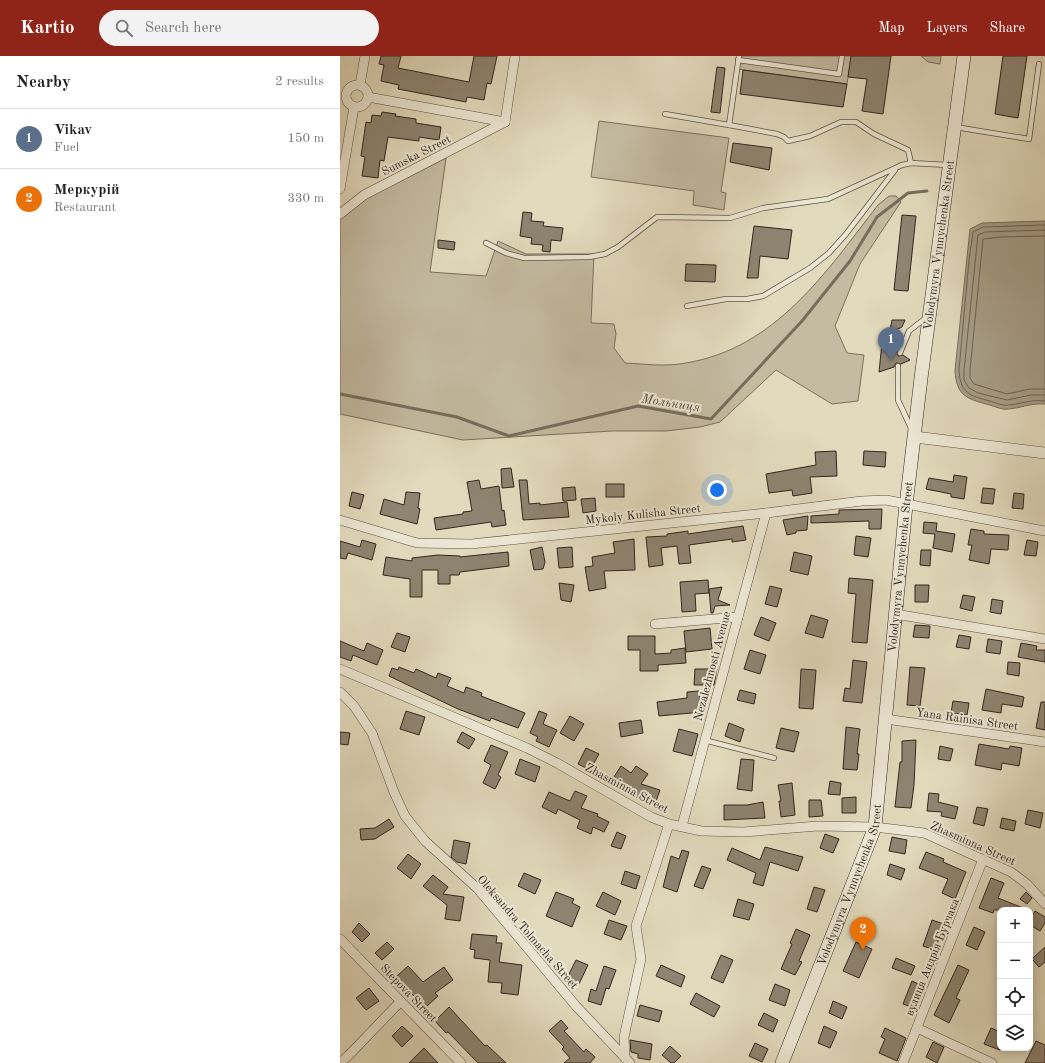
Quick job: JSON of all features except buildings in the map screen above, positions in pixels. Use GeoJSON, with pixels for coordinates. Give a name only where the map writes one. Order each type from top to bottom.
{"type":"FeatureCollection","features":[{"type":"Feature","properties":{"kind":"main road","name":"Volodymyra Vynnychenka Street"},"geometry":{"type":"LineString","coordinates":[[782,1063],[875,827],[906,505],[929,315],[964,56]]}},
{"type":"Feature","properties":{"kind":"street"},"geometry":{"type":"LineString","coordinates":[[360,85],[365,56]]}},
{"type":"Feature","properties":{"kind":"street"},"geometry":{"type":"LineString","coordinates":[[368,97],[505,122],[515,56]]}},
{"type":"Feature","properties":{"kind":"street"},"geometry":{"type":"LineString","coordinates":[[354,107],[347,101],[343,93],[350,88],[360,85]]}},
{"type":"Feature","properties":{"kind":"street"},"geometry":{"type":"LineString","coordinates":[[354,107],[364,105],[368,97],[366,89],[360,85]]}},
{"type":"Feature","properties":{"kind":"street"},"geometry":{"type":"LineString","coordinates":[[340,189],[354,107]]}},
{"type":"Feature","properties":{"kind":"street","name":"Sumska Street"},"geometry":{"type":"LineString","coordinates":[[340,214],[364,195],[505,122]]}},
{"type":"Feature","properties":{"kind":"street"},"geometry":{"type":"LineString","coordinates":[[915,437],[1045,453]]}},
{"type":"Feature","properties":{"kind":"street","name":"Mykoly Kulisha Street"},"geometry":{"type":"LineString","coordinates":[[340,520],[417,543],[472,544],[766,513],[862,501],[886,500],[1045,531]]}},
{"type":"Feature","properties":{"kind":"street","name":"Nezalezhnosti Avenue"},"geometry":{"type":"LineString","coordinates":[[682,826],[766,513]]}},
{"type":"Feature","properties":{"kind":"street"},"geometry":{"type":"LineString","coordinates":[[895,614],[1045,639]]}},
{"type":"Feature","properties":{"kind":"street"},"geometry":{"type":"LineString","coordinates":[[655,624],[738,617]]}},
{"type":"Feature","properties":{"kind":"street","name":"Zhasminna Street"},"geometry":{"type":"LineString","coordinates":[[340,669],[527,748],[557,763],[651,817],[669,824],[701,831],[744,832],[818,826],[875,827],[924,833],[1011,872],[1027,884],[1045,904]]}},
{"type":"Feature","properties":{"kind":"street","name":"Oleksandra Tolmacha Street"},"geometry":{"type":"LineString","coordinates":[[340,692],[354,706],[372,733],[394,792],[405,816],[425,841],[478,889],[576,1006],[627,1061]]}},
{"type":"Feature","properties":{"kind":"street","name":"Yana Rainisa Street"},"geometry":{"type":"LineString","coordinates":[[886,719],[1045,742]]}},
{"type":"Feature","properties":{"kind":"street"},"geometry":{"type":"LineString","coordinates":[[627,1061],[624,1036],[641,960],[636,926],[669,824]]}},
{"type":"Feature","properties":{"kind":"street","name":"вулиця Андрія Бурчака"},"geometry":{"type":"LineString","coordinates":[[903,1063],[983,860]]}},
{"type":"Feature","properties":{"kind":"street","name":"Stepova Street"},"geometry":{"type":"LineString","coordinates":[[340,939],[461,1063]]}},
{"type":"Feature","properties":{"kind":"street"},"geometry":{"type":"LineString","coordinates":[[340,1063],[400,1002]]}},
{"type":"Feature","properties":{"kind":"street"},"geometry":{"type":"LineString","coordinates":[[917,1028],[992,1063]]}},
{"type":"Feature","properties":{"kind":"lane"},"geometry":{"type":"LineString","coordinates":[[728,125],[739,58],[839,74],[842,56]]}},
{"type":"Feature","properties":{"kind":"lane"},"geometry":{"type":"LineString","coordinates":[[955,127],[1029,139],[1039,64]]}},
{"type":"Feature","properties":{"kind":"lane"},"geometry":{"type":"LineString","coordinates":[[666,114],[777,134],[784,137],[788,141],[810,136],[841,122],[856,122],[874,134],[908,150],[911,163]]}},
{"type":"Feature","properties":{"kind":"lane"},"geometry":{"type":"LineString","coordinates":[[486,243],[524,258],[589,257],[605,254],[657,217],[730,218],[763,208],[828,199],[897,167],[911,163],[949,165]]}},
{"type":"Feature","properties":{"kind":"lane"},"geometry":{"type":"LineString","coordinates":[[687,306],[726,299],[747,299],[763,296],[810,268],[828,253],[846,234],[897,167]]}},
{"type":"Feature","properties":{"kind":"lane"},"geometry":{"type":"LineString","coordinates":[[900,353],[909,331],[929,315]]}},
{"type":"Feature","properties":{"kind":"lane"},"geometry":{"type":"LineString","coordinates":[[898,366],[898,400],[915,437]]}},
{"type":"Feature","properties":{"kind":"lane"},"geometry":{"type":"LineString","coordinates":[[704,740],[774,758]]}},
{"type":"Feature","properties":{"kind":"shaded area"},"geometry":{"type":"Polygon","coordinates":[[[740,56],[851,56],[847,84],[737,69],[740,56]]]}},
{"type":"Feature","properties":{"kind":"shaded area"},"geometry":{"type":"Polygon","coordinates":[[[921,56],[941,56],[940,64],[928,62],[921,56]]]}},
{"type":"Feature","properties":{"kind":"shaded area"},"geometry":{"type":"Polygon","coordinates":[[[599,121],[729,138],[721,192],[726,193],[724,210],[693,205],[694,191],[591,177],[599,121]]]}},
{"type":"Feature","properties":{"kind":"shaded area"},"geometry":{"type":"Polygon","coordinates":[[[446,158],[430,272],[486,276],[498,241],[526,254],[594,254],[591,323],[614,324],[616,334],[614,348],[625,363],[663,365],[686,363],[718,355],[747,341],[773,324],[796,304],[839,256],[878,205],[889,196],[896,196],[901,202],[860,264],[835,326],[847,353],[864,355],[858,401],[832,404],[776,370],[720,422],[700,427],[666,431],[612,431],[463,440],[340,414],[340,219],[366,198],[446,158]]]}},
{"type":"Feature","properties":{"kind":"water"},"geometry":{"type":"Polygon","coordinates":[[[1045,221],[1045,404],[1034,404],[1006,409],[975,401],[960,391],[955,370],[970,229],[982,223],[1045,221]]]}},
{"type":"Feature","properties":{"kind":"waterway","name":"Мольниця"},"geometry":{"type":"LineString","coordinates":[[340,394],[457,417],[509,436],[638,406],[711,419],[802,321],[850,261],[877,217],[908,193],[927,191]]}},
{"type":"Feature","properties":{"kind":"place","name":"Vikav"},"geometry":{"type":"Point","coordinates":[891,360]}},
{"type":"Feature","properties":{"kind":"place","name":"Меркурій"},"geometry":{"type":"Point","coordinates":[863,950]}}]}
